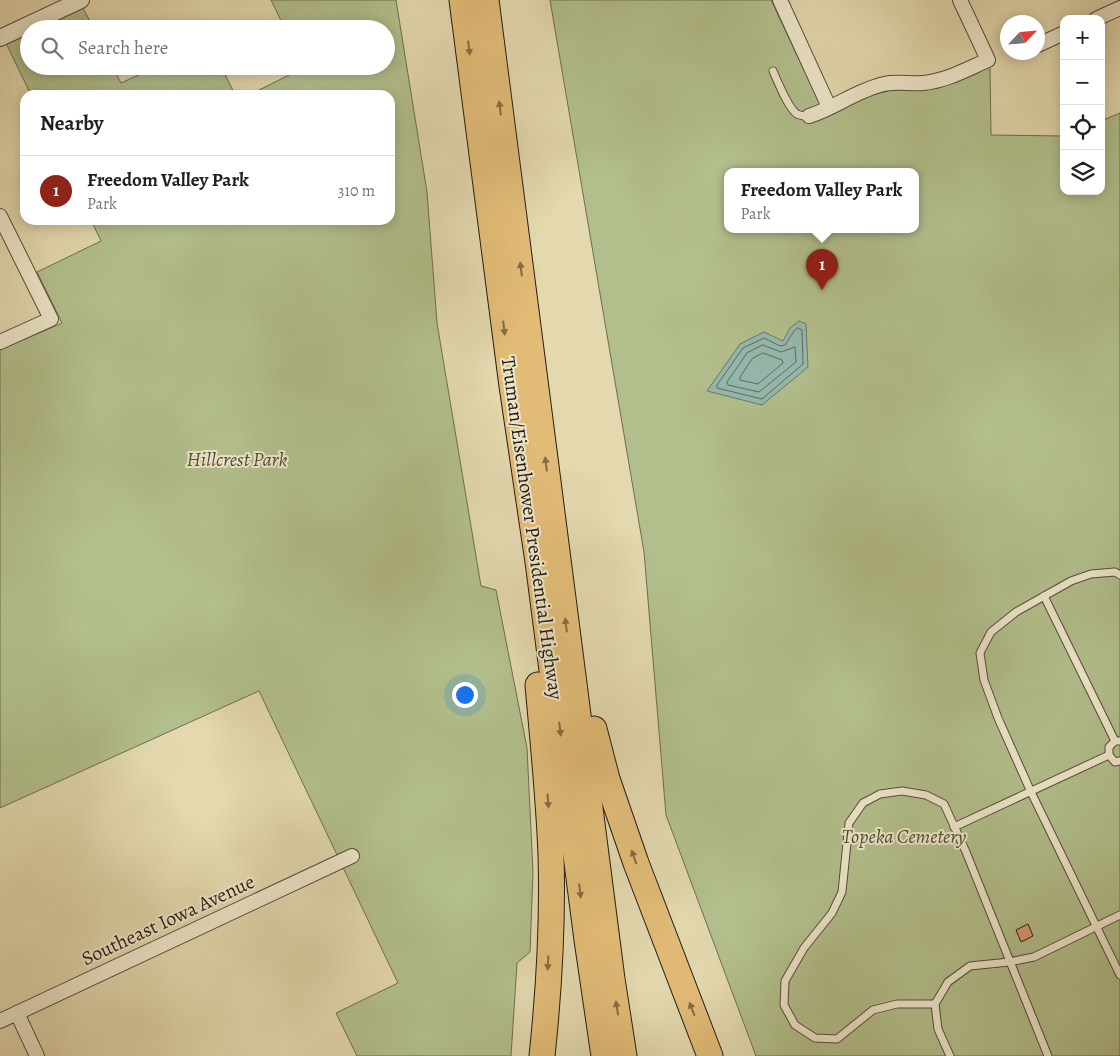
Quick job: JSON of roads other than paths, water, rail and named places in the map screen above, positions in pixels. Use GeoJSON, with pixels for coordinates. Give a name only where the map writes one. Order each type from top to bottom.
{"type":"FeatureCollection","features":[{"type":"Feature","properties":{"kind":"highway","name":"Truman/Eisenhower Presidential Highway"},"geometry":{"type":"LineString","coordinates":[[462,0],[512,386],[538,562],[604,1056]]}},
{"type":"Feature","properties":{"kind":"highway","name":"Truman/Eisenhower Presidential Highway"},"geometry":{"type":"LineString","coordinates":[[486,0],[572,673],[612,979],[624,1056]]}},
{"type":"Feature","properties":{"kind":"highway"},"geometry":{"type":"LineString","coordinates":[[512,386],[517,477],[548,799],[551,856],[551,900],[542,1056]]}},
{"type":"Feature","properties":{"kind":"highway"},"geometry":{"type":"LineString","coordinates":[[572,673],[588,703],[607,779],[636,863],[710,1056]]}},
{"type":"Feature","properties":{"kind":"street"},"geometry":{"type":"LineString","coordinates":[[38,20],[81,0]]}},
{"type":"Feature","properties":{"kind":"street"},"geometry":{"type":"LineString","coordinates":[[780,0],[829,107]]}},
{"type":"Feature","properties":{"kind":"street"},"geometry":{"type":"LineString","coordinates":[[809,116],[868,88],[894,82],[922,83],[939,80],[954,76],[988,60],[960,0]]}},
{"type":"Feature","properties":{"kind":"street"},"geometry":{"type":"LineString","coordinates":[[1105,15],[1120,8]]}},
{"type":"Feature","properties":{"kind":"street"},"geometry":{"type":"LineString","coordinates":[[0,38],[20,29]]}},
{"type":"Feature","properties":{"kind":"street"},"geometry":{"type":"LineString","coordinates":[[1045,42],[1060,35]]}},
{"type":"Feature","properties":{"kind":"street"},"geometry":{"type":"LineString","coordinates":[[0,216],[51,319],[0,342]]}},
{"type":"Feature","properties":{"kind":"street","name":"Southeast Iowa Avenue"},"geometry":{"type":"LineString","coordinates":[[0,1021],[352,856]]}},
{"type":"Feature","properties":{"kind":"street"},"geometry":{"type":"LineString","coordinates":[[17,1013],[37,1056]]}},
{"type":"Feature","properties":{"kind":"lane"},"geometry":{"type":"LineString","coordinates":[[773,71],[792,108],[797,114],[809,116]]}},
{"type":"Feature","properties":{"kind":"lane"},"geometry":{"type":"LineString","coordinates":[[1120,575],[1116,572],[1091,574],[1071,580],[1016,612],[991,632],[980,653],[984,680],[998,718],[1031,792],[1120,975]]}},
{"type":"Feature","properties":{"kind":"lane"},"geometry":{"type":"LineString","coordinates":[[1044,596],[1117,741],[1109,747],[1109,755],[1115,762],[1120,761]]}},
{"type":"Feature","properties":{"kind":"lane"},"geometry":{"type":"LineString","coordinates":[[954,827],[1109,755]]}},
{"type":"Feature","properties":{"kind":"lane"},"geometry":{"type":"LineString","coordinates":[[935,1004],[897,1004],[872,1010],[837,1039],[815,1038],[795,1025],[784,1005],[785,982],[804,948],[832,913],[842,892],[849,823],[863,803],[880,794],[902,791],[926,795],[944,804],[1048,1056]]}},
{"type":"Feature","properties":{"kind":"lane"},"geometry":{"type":"LineString","coordinates":[[950,1056],[938,1029],[935,1004],[948,982],[970,966],[1034,957],[1120,915]]}},
{"type":"Feature","properties":{"kind":"water"},"geometry":{"type":"Polygon","coordinates":[[[799,321],[806,324],[808,367],[762,405],[707,391],[740,344],[764,332],[783,341],[790,328],[799,321]]]}},
{"type":"Feature","properties":{"kind":"place","name":"Freedom Valley Park"},"geometry":{"type":"Point","coordinates":[822,290]}},
{"type":"Feature","properties":{"kind":"park label","name":"Hillcrest Park"},"geometry":{"type":"Point","coordinates":[237,459]}},
{"type":"Feature","properties":{"kind":"park label","name":"Topeka Cemetery"},"geometry":{"type":"Point","coordinates":[904,836]}}]}
